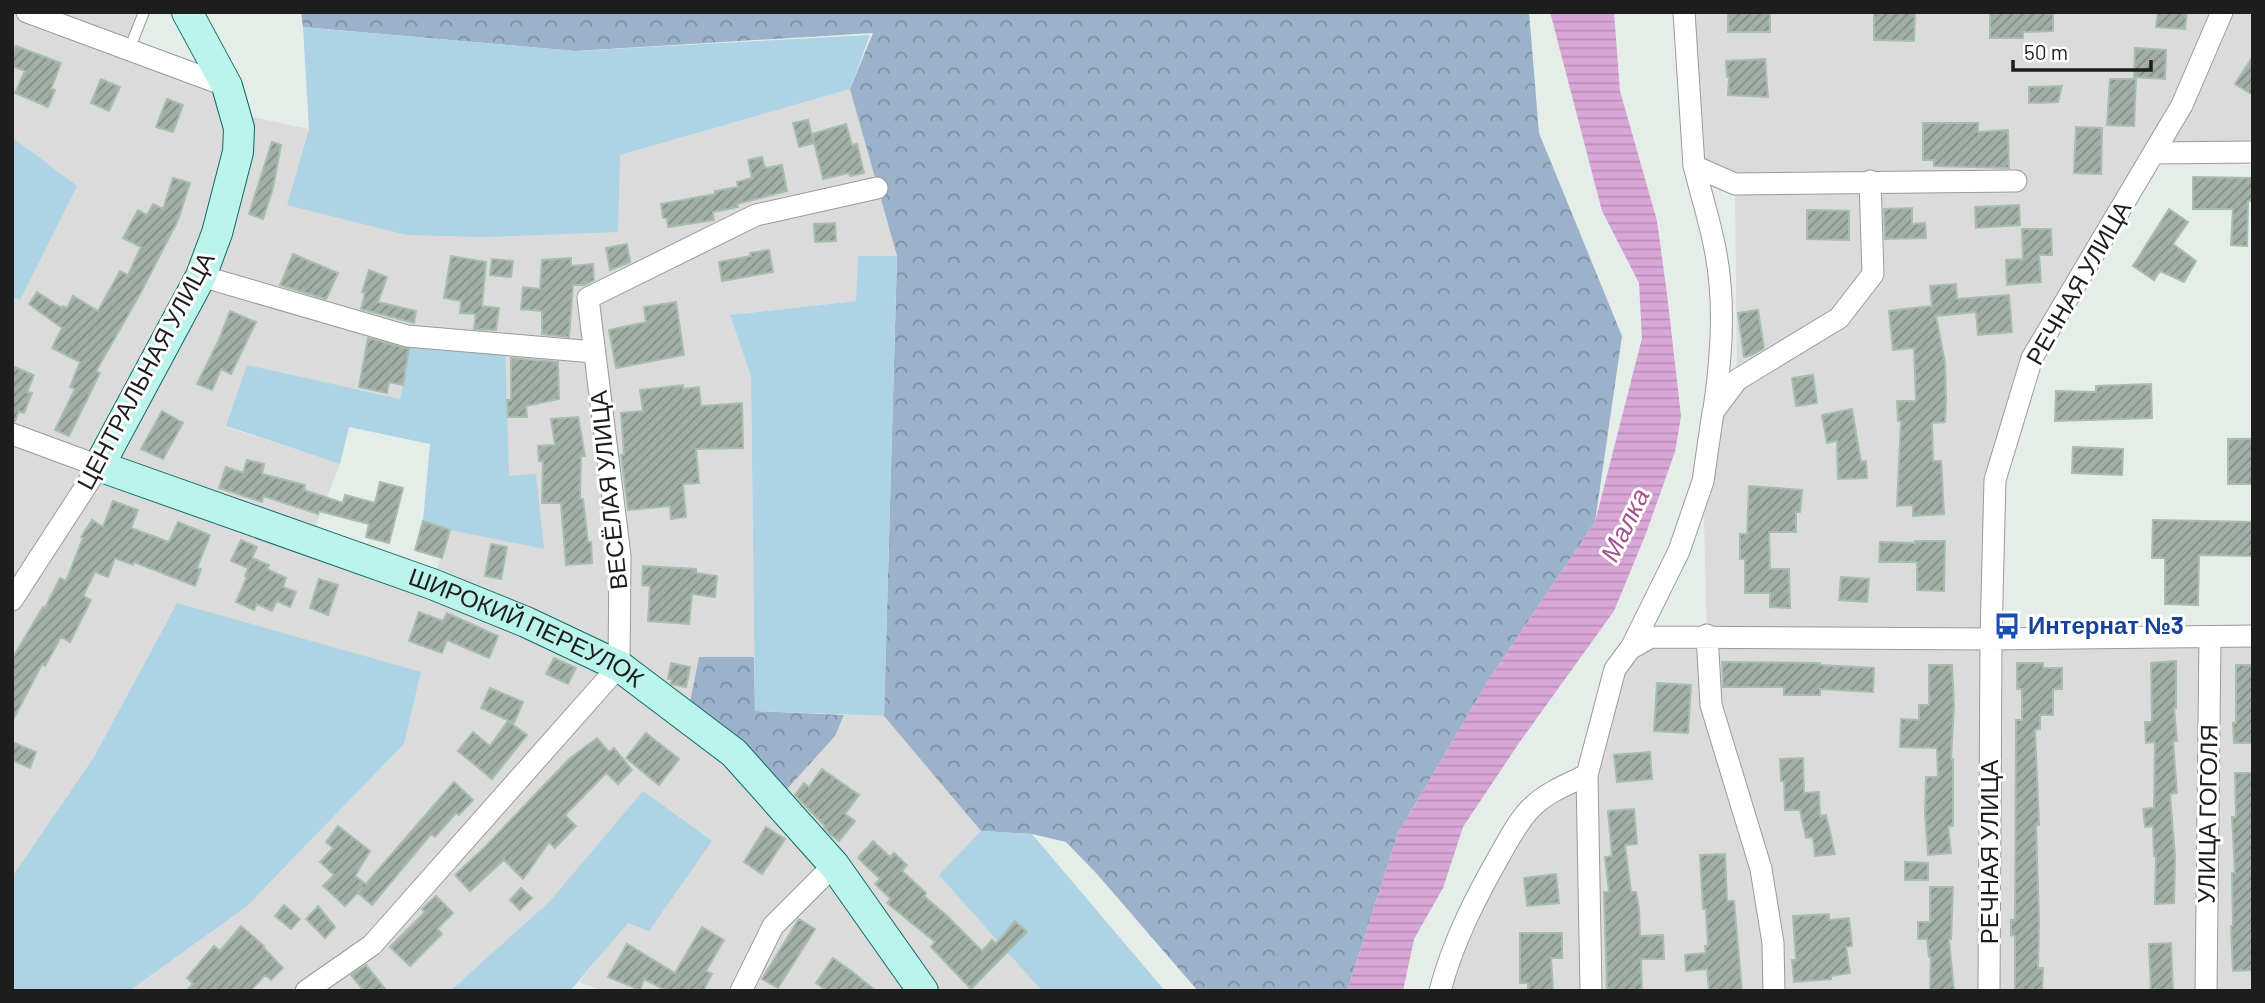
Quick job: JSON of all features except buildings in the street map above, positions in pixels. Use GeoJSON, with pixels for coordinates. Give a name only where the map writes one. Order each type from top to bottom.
{"type":"FeatureCollection","features":[{"type":"Feature","properties":{"kind":"street"},"geometry":{"type":"LineString","coordinates":[[27,12],[228,86]]}},
{"type":"Feature","properties":{"kind":"street","name":"ЦЕНТРАЛЬНАЯ УЛИЦА"},"geometry":{"type":"LineString","coordinates":[[12,600],[99,466],[201,276],[217,233],[240,141],[228,86],[187,12]]}},
{"type":"Feature","properties":{"kind":"street"},"geometry":{"type":"LineString","coordinates":[[1591,991],[1587,775],[1615,669],[1630,649],[1679,551],[1703,481],[1720,374],[1720,284],[1712,237],[1694,166],[1684,12]]}},
{"type":"Feature","properties":{"kind":"street","name":"РЕЧНАЯ УЛИЦА"},"geometry":{"type":"LineString","coordinates":[[1989,991],[1991,639],[1995,480],[2032,358],[2182,105],[2222,12]]}},
{"type":"Feature","properties":{"kind":"street"},"geometry":{"type":"LineString","coordinates":[[2154,153],[2253,152]]}},
{"type":"Feature","properties":{"kind":"street"},"geometry":{"type":"LineString","coordinates":[[1694,166],[1735,184],[2016,181]]}},
{"type":"Feature","properties":{"kind":"street"},"geometry":{"type":"LineString","coordinates":[[1713,412],[1737,380],[1839,318],[1873,274],[1870,181]]}},
{"type":"Feature","properties":{"kind":"street","name":"ВЕСЁЛАЯ УЛИЦА"},"geometry":{"type":"LineString","coordinates":[[619,666],[620,556],[588,298],[756,215],[877,188]]}},
{"type":"Feature","properties":{"kind":"street"},"geometry":{"type":"LineString","coordinates":[[201,276],[407,336],[594,352]]}},
{"type":"Feature","properties":{"kind":"street","name":"ШИРОКИЙ ПЕРЕУЛОК"},"geometry":{"type":"LineString","coordinates":[[12,434],[432,584],[526,622],[619,666],[734,753],[834,865],[923,991]]}},
{"type":"Feature","properties":{"kind":"street"},"geometry":{"type":"LineString","coordinates":[[1707,635],[1711,705],[1761,869],[1773,943],[1774,991]]}},
{"type":"Feature","properties":{"kind":"street"},"geometry":{"type":"LineString","coordinates":[[1630,649],[1651,636],[1991,639],[2253,636]]}},
{"type":"Feature","properties":{"kind":"street","name":"УЛИЦА ГОГОЛЯ"},"geometry":{"type":"LineString","coordinates":[[2206,991],[2210,638]]}},
{"type":"Feature","properties":{"kind":"street"},"geometry":{"type":"LineString","coordinates":[[306,991],[372,945],[619,666]]}},
{"type":"Feature","properties":{"kind":"street"},"geometry":{"type":"LineString","coordinates":[[1440,991],[1457,937],[1514,830],[1532,807],[1558,788],[1587,775]]}},
{"type":"Feature","properties":{"kind":"street"},"geometry":{"type":"LineString","coordinates":[[741,991],[773,926],[834,865]]}},
{"type":"Feature","properties":{"kind":"lane"},"geometry":{"type":"LineString","coordinates":[[129,50],[144,12]]}},
{"type":"Feature","properties":{"kind":"shaded area"},"geometry":{"type":"Polygon","coordinates":[[[12,12],[144,12],[129,49],[227,86],[237,114],[309,129],[287,205],[620,155],[850,89],[897,256],[858,256],[856,301],[730,315],[751,376],[754,657],[700,657],[687,717],[835,736],[844,715],[884,716],[981,831],[939,875],[1042,991],[603,991],[579,982],[628,922],[712,842],[643,792],[550,901],[450,991],[129,991],[246,907],[404,744],[421,673],[177,603],[94,757],[12,877],[12,297],[19,300],[76,186],[12,137],[12,12]],[[410,347],[400,399],[226,427],[340,464],[310,540],[432,583],[450,530],[544,549],[509,476],[410,347]]]}},
{"type":"Feature","properties":{"kind":"shaded area"},"geometry":{"type":"Polygon","coordinates":[[[1684,12],[2253,12],[2253,152],[2154,153],[2032,358],[1995,480],[1991,638],[2253,636],[2253,991],[1440,991],[1514,830],[1587,775],[1630,649],[1707,635],[1703,481],[1713,412],[1737,380],[1735,185],[1694,166],[1684,12]]]}},
{"type":"Feature","properties":{"kind":"shaded area"},"geometry":{"type":"Polygon","coordinates":[[[303,27],[575,51],[870,35],[850,89],[620,155],[618,232],[485,237],[407,235],[287,205],[309,129],[303,27]]]}},
{"type":"Feature","properties":{"kind":"shaded area"},"geometry":{"type":"Polygon","coordinates":[[[12,137],[77,186],[20,300],[12,297],[12,137]]]}},
{"type":"Feature","properties":{"kind":"shaded area"},"geometry":{"type":"Polygon","coordinates":[[[858,256],[897,256],[884,716],[755,711],[751,376],[730,315],[856,301],[858,256]]]}},
{"type":"Feature","properties":{"kind":"shaded area"},"geometry":{"type":"Polygon","coordinates":[[[419,337],[505,344],[509,476],[536,474],[544,549],[450,530],[423,521],[430,444],[349,427],[340,464],[226,426],[247,365],[400,399],[410,347],[419,337]]]}},
{"type":"Feature","properties":{"kind":"shaded area"},"geometry":{"type":"Polygon","coordinates":[[[177,603],[421,672],[404,744],[246,907],[129,991],[12,991],[12,877],[94,757],[177,603]]]}},
{"type":"Feature","properties":{"kind":"shaded area"},"geometry":{"type":"Polygon","coordinates":[[[643,791],[712,841],[649,931],[628,923],[570,991],[450,991],[550,901],[643,791]]]}},
{"type":"Feature","properties":{"kind":"shaded area"},"geometry":{"type":"Polygon","coordinates":[[[981,831],[1032,834],[1165,991],[1042,991],[939,875],[981,831]]]}},
{"type":"Feature","properties":{"kind":"green space"},"geometry":{"type":"Polygon","coordinates":[[[301,12],[1529,12],[1539,133],[1622,336],[1595,522],[1489,679],[1398,833],[1347,991],[1198,991],[1066,842],[1032,834],[981,831],[884,716],[897,256],[850,89],[873,33],[575,51],[303,27],[301,12]]]}},
{"type":"Feature","properties":{"kind":"green space"},"geometry":{"type":"Polygon","coordinates":[[[699,657],[754,657],[755,711],[844,715],[835,736],[777,800],[687,717],[699,657]]]}},
{"type":"Feature","properties":{"kind":"water","name":"Малка"},"geometry":{"type":"Polygon","coordinates":[[[1550,12],[1614,12],[1620,91],[1657,221],[1681,416],[1675,452],[1614,611],[1519,743],[1463,827],[1443,888],[1414,939],[1403,991],[1347,991],[1398,833],[1489,679],[1595,522],[1642,338],[1639,283],[1602,211],[1550,12]]]}},
{"type":"Feature","properties":{"kind":"place","name":"Интернат №3"},"geometry":{"type":"Point","coordinates":[2007,626]}}]}
